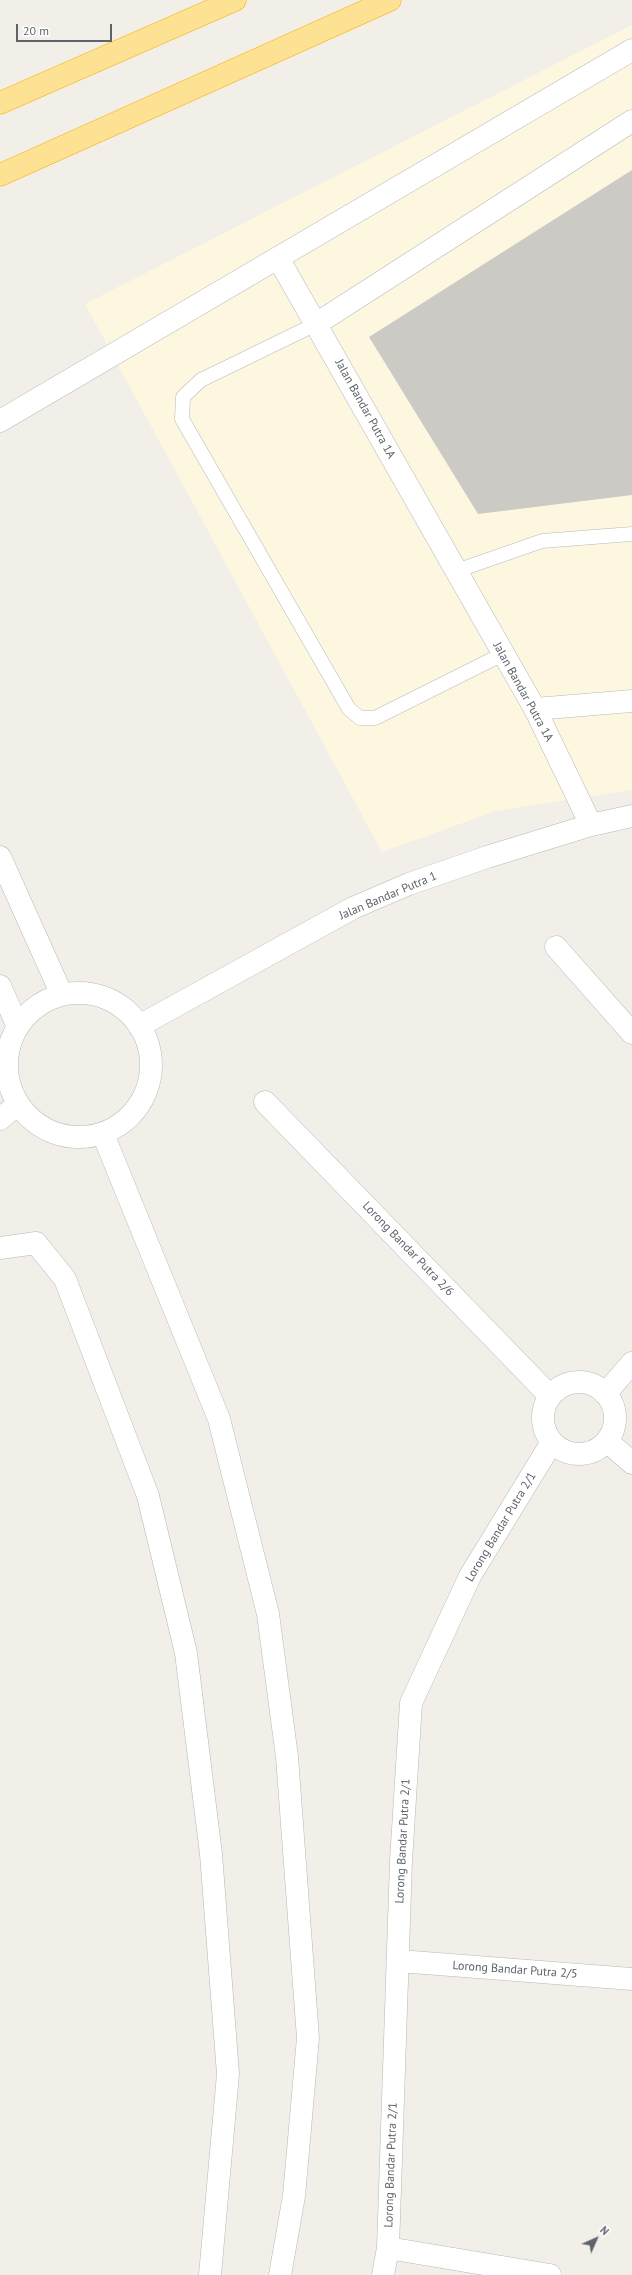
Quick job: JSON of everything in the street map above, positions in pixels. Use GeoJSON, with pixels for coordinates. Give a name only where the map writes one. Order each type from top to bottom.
{"type":"FeatureCollection","features":[{"type":"Feature","properties":{"kind":"highway"},"geometry":{"type":"LineString","coordinates":[[0,103],[235,0]]}},
{"type":"Feature","properties":{"kind":"highway"},"geometry":{"type":"LineString","coordinates":[[0,175],[390,0]]}},
{"type":"Feature","properties":{"kind":"street"},"geometry":{"type":"LineString","coordinates":[[0,421],[632,50]]}},
{"type":"Feature","properties":{"kind":"street"},"geometry":{"type":"LineString","coordinates":[[316,324],[632,121]]}},
{"type":"Feature","properties":{"kind":"street","name":"Jalan Bandar Putra 1A"},"geometry":{"type":"LineString","coordinates":[[278,258],[535,709],[591,825]]}},
{"type":"Feature","properties":{"kind":"street"},"geometry":{"type":"LineString","coordinates":[[535,709],[632,701]]}},
{"type":"Feature","properties":{"kind":"street","name":"Jalan Bandar Putra 1"},"geometry":{"type":"LineString","coordinates":[[139,1026],[353,908],[416,882],[591,825],[632,816]]}},
{"type":"Feature","properties":{"kind":"street"},"geometry":{"type":"LineString","coordinates":[[0,857],[62,995]]}},
{"type":"Feature","properties":{"kind":"street"},"geometry":{"type":"LineString","coordinates":[[556,947],[632,1033]]}},
{"type":"Feature","properties":{"kind":"street"},"geometry":{"type":"LineString","coordinates":[[0,986],[18,1027]]}},
{"type":"Feature","properties":{"kind":"street"},"geometry":{"type":"LineString","coordinates":[[84,993],[105,999],[124,1010],[139,1026],[148,1046],[151,1068],[147,1089],[137,1108],[122,1124],[102,1134],[79,1138],[55,1134],[34,1122],[18,1104],[10,1086],[6,1065],[9,1045],[18,1027],[29,1013],[44,1002],[62,995],[84,993]]}},
{"type":"Feature","properties":{"kind":"street","name":"Lorong Bandar Putra 2/6"},"geometry":{"type":"LineString","coordinates":[[265,1102],[550,1396]]}},
{"type":"Feature","properties":{"kind":"street"},"geometry":{"type":"LineString","coordinates":[[0,1119],[18,1104]]}},
{"type":"Feature","properties":{"kind":"street"},"geometry":{"type":"LineString","coordinates":[[102,1134],[219,1419],[268,1614],[288,1757],[308,2038],[294,2196],[280,2275]]}},
{"type":"Feature","properties":{"kind":"street"},"geometry":{"type":"LineString","coordinates":[[0,1248],[36,1243],[65,1279],[148,1496],[186,1653],[211,1854],[228,2074],[210,2275]]}},
{"type":"Feature","properties":{"kind":"street"},"geometry":{"type":"LineString","coordinates":[[605,1394],[632,1363]]}},
{"type":"Feature","properties":{"kind":"street"},"geometry":{"type":"LineString","coordinates":[[577,1382],[597,1388],[605,1394],[613,1408],[614,1423],[607,1442],[586,1454],[573,1454],[562,1450],[552,1442],[545,1432],[542,1417],[550,1396],[567,1384],[577,1382]]}},
{"type":"Feature","properties":{"kind":"street","name":"Lorong Bandar Putra 2/1"},"geometry":{"type":"LineString","coordinates":[[383,2275],[388,2248],[399,1961],[401,1861],[411,1704],[470,1576],[552,1442]]}},
{"type":"Feature","properties":{"kind":"street"},"geometry":{"type":"LineString","coordinates":[[607,1442],[632,1463]]}},
{"type":"Feature","properties":{"kind":"street","name":"Lorong Bandar Putra 2/5"},"geometry":{"type":"LineString","coordinates":[[399,1961],[632,1979]]}},
{"type":"Feature","properties":{"kind":"street"},"geometry":{"type":"LineString","coordinates":[[388,2248],[550,2275]]}},
{"type":"Feature","properties":{"kind":"lane"},"geometry":{"type":"LineString","coordinates":[[316,324],[200,380],[183,397],[182,419],[349,709],[360,718],[375,718],[503,654]]}},
{"type":"Feature","properties":{"kind":"lane"},"geometry":{"type":"LineString","coordinates":[[456,571],[542,541],[632,534]]}},
{"type":"Feature","properties":{"kind":"shaded area"},"geometry":{"type":"Polygon","coordinates":[[[632,25],[632,790],[496,811],[382,852],[85,304],[632,25]]]}},
{"type":"Feature","properties":{"kind":"building"},"geometry":{"type":"Polygon","coordinates":[[[632,170],[632,495],[478,514],[369,337],[632,170]]]}}]}
